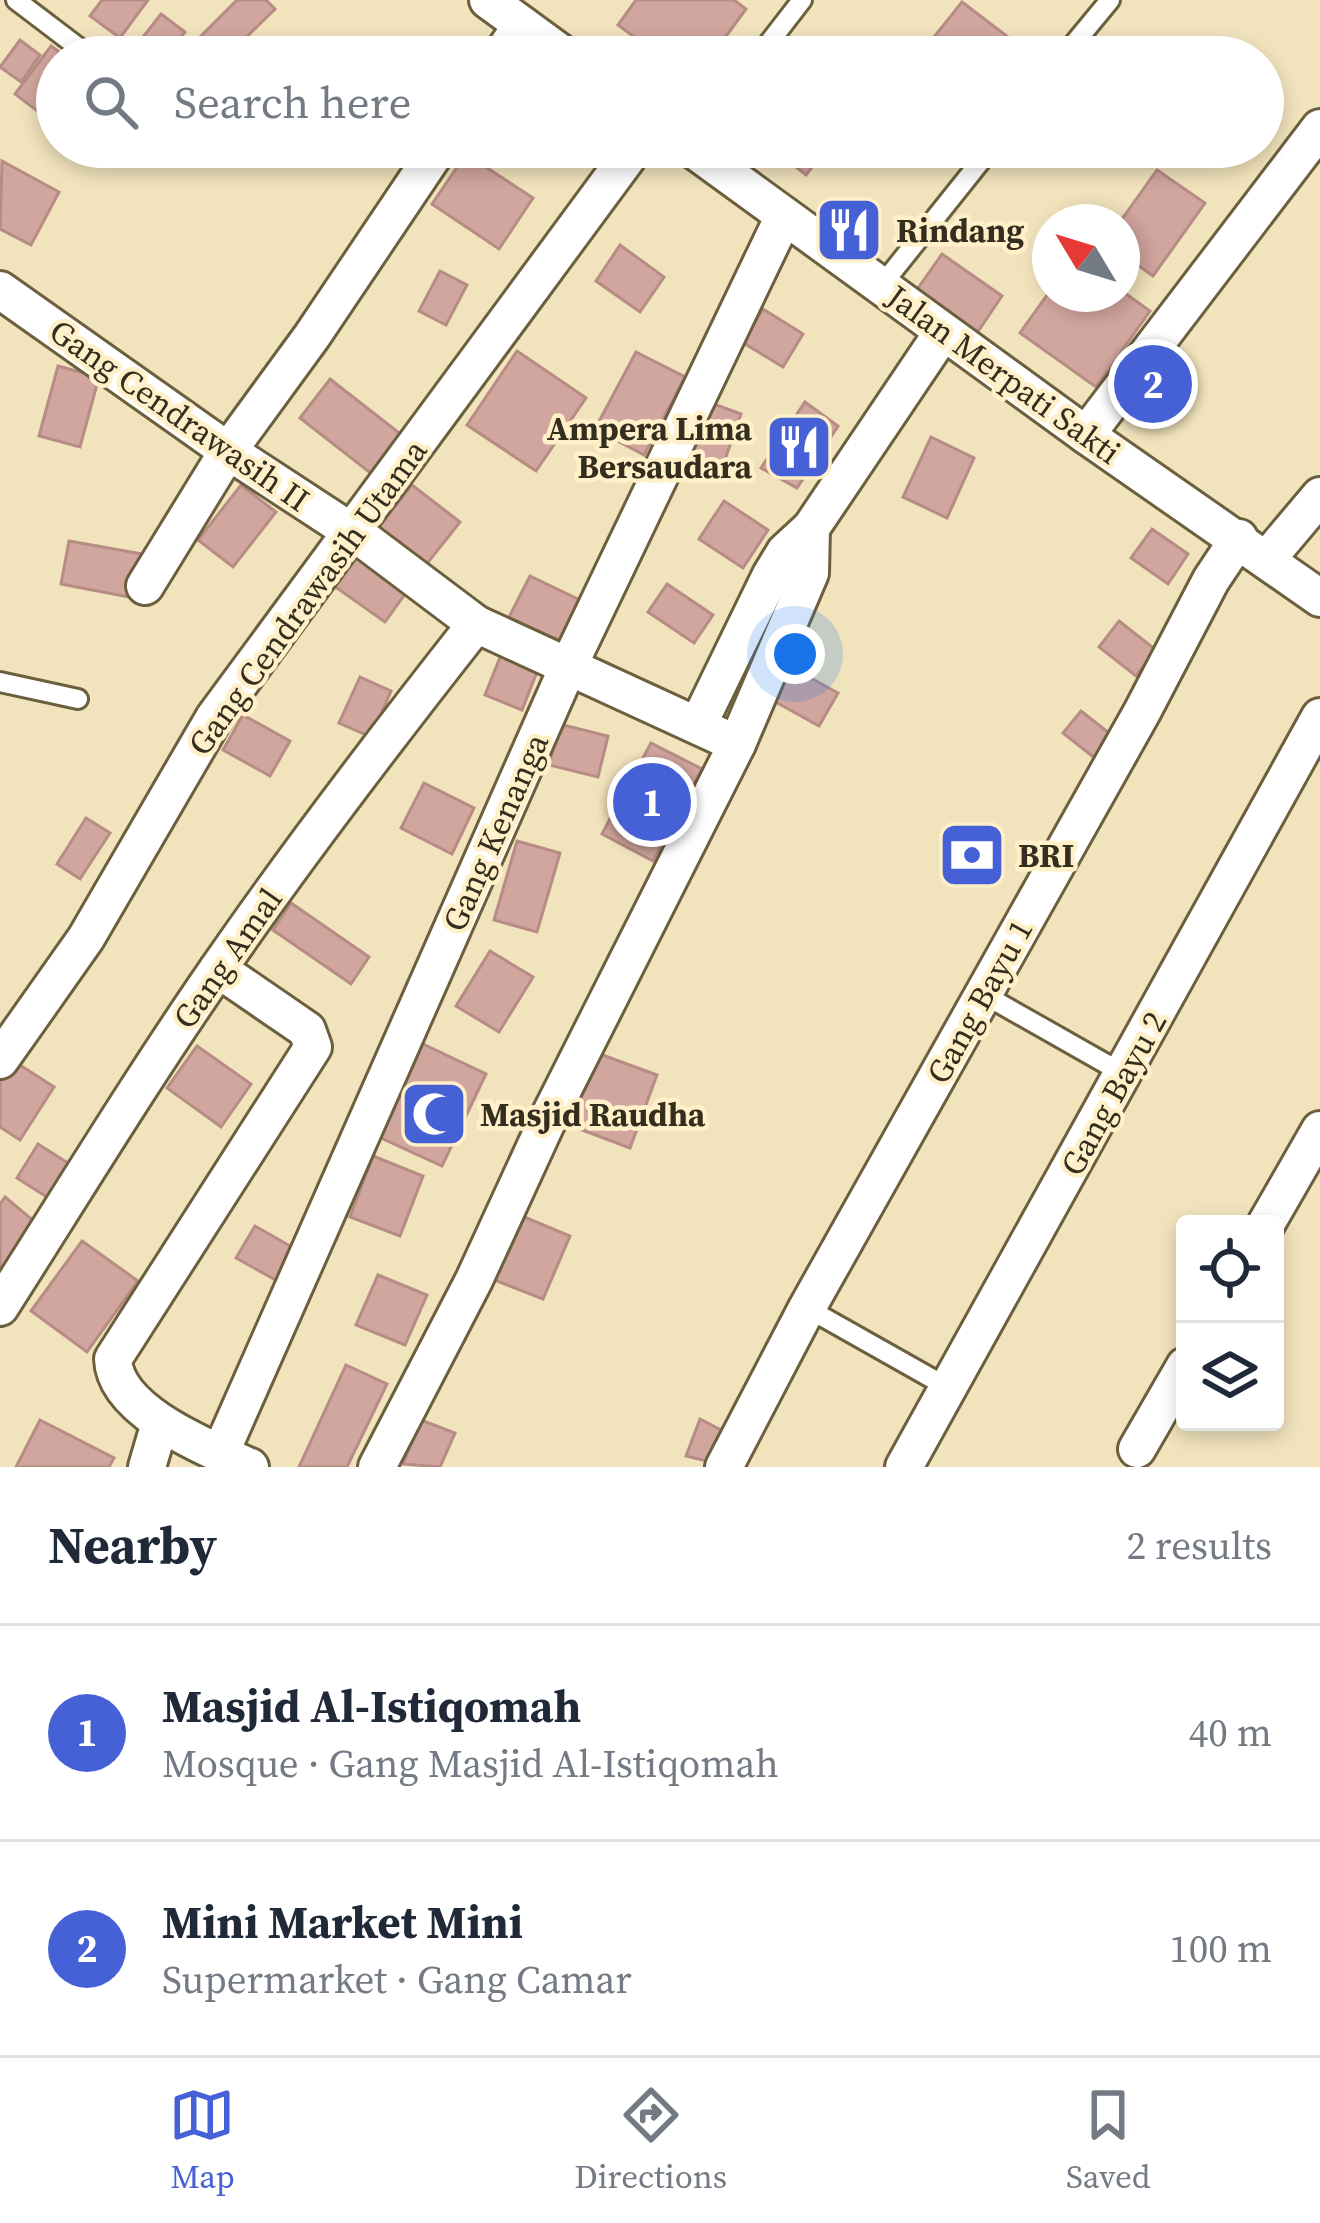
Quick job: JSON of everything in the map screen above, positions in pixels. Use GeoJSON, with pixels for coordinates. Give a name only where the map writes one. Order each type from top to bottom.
{"type":"FeatureCollection","features":[{"type":"Feature","properties":{"kind":"street"},"geometry":{"type":"LineString","coordinates":[[488,0],[537,36]]}},
{"type":"Feature","properties":{"kind":"street"},"geometry":{"type":"LineString","coordinates":[[514,36],[522,25]]}},
{"type":"Feature","properties":{"kind":"street"},"geometry":{"type":"LineString","coordinates":[[1086,435],[1320,128]]}},
{"type":"Feature","properties":{"kind":"street"},"geometry":{"type":"LineString","coordinates":[[145,586],[228,451],[426,168]]}},
{"type":"Feature","properties":{"kind":"street","name":"Gang Cendrawasih Utama"},"geometry":{"type":"LineString","coordinates":[[0,1060],[86,938],[214,718],[619,168]]}},
{"type":"Feature","properties":{"kind":"street","name":"Jalan Merpati Sakti"},"geometry":{"type":"LineString","coordinates":[[719,168],[1320,598]]}},
{"type":"Feature","properties":{"kind":"street","name":"Gang Kenanga"},"geometry":{"type":"LineString","coordinates":[[235,1460],[568,667],[784,216]]}},
{"type":"Feature","properties":{"kind":"street","name":"Gang Cendrawasih II"},"geometry":{"type":"LineString","coordinates":[[0,290],[228,451],[351,531],[476,624],[737,744]]}},
{"type":"Feature","properties":{"kind":"street"},"geometry":{"type":"LineString","coordinates":[[698,725],[785,552],[812,528],[944,332]]}},
{"type":"Feature","properties":{"kind":"street","name":"Gang Bayu 1"},"geometry":{"type":"LineString","coordinates":[[724,1467],[807,1308],[1142,712],[1211,580],[1320,496]]}},
{"type":"Feature","properties":{"kind":"street"},"geometry":{"type":"LineString","coordinates":[[377,1467],[737,744],[811,573],[812,528]]}},
{"type":"Feature","properties":{"kind":"street","name":"Gang Amal"},"geometry":{"type":"LineString","coordinates":[[0,1307],[105,1137],[218,969],[348,786],[476,624]]}},
{"type":"Feature","properties":{"kind":"street","name":"Gang Bayu 2"},"geometry":{"type":"LineString","coordinates":[[904,1467],[1320,717]]}},
{"type":"Feature","properties":{"kind":"street"},"geometry":{"type":"LineString","coordinates":[[218,969],[307,1030],[313,1047],[112,1359],[118,1382],[160,1423],[235,1460]]}},
{"type":"Feature","properties":{"kind":"street"},"geometry":{"type":"LineString","coordinates":[[1272,1215],[1320,1130]]}},
{"type":"Feature","properties":{"kind":"street"},"geometry":{"type":"LineString","coordinates":[[1137,1449],[1176,1382]]}},
{"type":"Feature","properties":{"kind":"street"},"geometry":{"type":"LineString","coordinates":[[147,1467],[160,1423]]}},
{"type":"Feature","properties":{"kind":"lane"},"geometry":{"type":"LineString","coordinates":[[16,0],[63,36]]}},
{"type":"Feature","properties":{"kind":"lane"},"geometry":{"type":"LineString","coordinates":[[774,36],[802,0]]}},
{"type":"Feature","properties":{"kind":"lane"},"geometry":{"type":"LineString","coordinates":[[1081,36],[1110,0]]}},
{"type":"Feature","properties":{"kind":"lane"},"geometry":{"type":"LineString","coordinates":[[881,286],[975,168]]}},
{"type":"Feature","properties":{"kind":"lane"},"geometry":{"type":"LineString","coordinates":[[0,682],[78,698]]}},
{"type":"Feature","properties":{"kind":"lane"},"geometry":{"type":"LineString","coordinates":[[983,994],[1124,1074]]}},
{"type":"Feature","properties":{"kind":"lane"},"geometry":{"type":"LineString","coordinates":[[807,1308],[947,1387]]}},
{"type":"Feature","properties":{"kind":"building"},"geometry":{"type":"Polygon","coordinates":[[[102,0],[148,0],[121,36],[90,16],[102,0]]]}},
{"type":"Feature","properties":{"kind":"building"},"geometry":{"type":"Polygon","coordinates":[[[237,0],[266,0],[275,9],[247,36],[201,36],[237,0]]]}},
{"type":"Feature","properties":{"kind":"building"},"geometry":{"type":"Polygon","coordinates":[[[636,0],[734,0],[746,9],[726,36],[633,36],[618,25],[636,0]]]}},
{"type":"Feature","properties":{"kind":"building"},"geometry":{"type":"Polygon","coordinates":[[[962,2],[1007,36],[935,36],[962,2]]]}},
{"type":"Feature","properties":{"kind":"building"},"geometry":{"type":"Polygon","coordinates":[[[161,14],[185,32],[182,36],[144,36],[161,14]]]}},
{"type":"Feature","properties":{"kind":"building"},"geometry":{"type":"Polygon","coordinates":[[[20,40],[36,52],[36,61],[21,82],[0,67],[20,40]]]}},
{"type":"Feature","properties":{"kind":"building"},"geometry":{"type":"Polygon","coordinates":[[[36,66],[36,110],[15,94],[36,66]]]}},
{"type":"Feature","properties":{"kind":"building"},"geometry":{"type":"Polygon","coordinates":[[[2,161],[59,192],[31,245],[0,229],[2,161]]]}},
{"type":"Feature","properties":{"kind":"building"},"geometry":{"type":"Polygon","coordinates":[[[456,168],[487,168],[533,198],[499,249],[432,204],[456,168]]]}},
{"type":"Feature","properties":{"kind":"building"},"geometry":{"type":"Polygon","coordinates":[[[1157,170],[1205,203],[1153,276],[1140,267],[1140,204],[1133,204],[1157,170]]]}},
{"type":"Feature","properties":{"kind":"building"},"geometry":{"type":"Polygon","coordinates":[[[620,245],[664,277],[640,312],[596,281],[620,245]]]}},
{"type":"Feature","properties":{"kind":"building"},"geometry":{"type":"Polygon","coordinates":[[[942,254],[1002,296],[977,333],[916,291],[942,254]]]}},
{"type":"Feature","properties":{"kind":"building"},"geometry":{"type":"Polygon","coordinates":[[[440,271],[467,285],[446,325],[419,311],[440,271]]]}},
{"type":"Feature","properties":{"kind":"building"},"geometry":{"type":"Polygon","coordinates":[[[1140,304],[1150,311],[1096,387],[1020,333],[1035,312],[1140,312],[1140,304]]]}},
{"type":"Feature","properties":{"kind":"building"},"geometry":{"type":"Polygon","coordinates":[[[763,309],[803,334],[783,367],[742,342],[763,309]]]}},
{"type":"Feature","properties":{"kind":"building"},"geometry":{"type":"Polygon","coordinates":[[[517,351],[586,398],[536,471],[467,425],[517,351]]]}},
{"type":"Feature","properties":{"kind":"building"},"geometry":{"type":"Polygon","coordinates":[[[636,352],[685,377],[644,455],[595,429],[636,352]]]}},
{"type":"Feature","properties":{"kind":"building"},"geometry":{"type":"Polygon","coordinates":[[[58,366],[99,377],[80,447],[39,436],[58,366]]]}},
{"type":"Feature","properties":{"kind":"building"},"geometry":{"type":"Polygon","coordinates":[[[330,379],[403,436],[373,475],[300,418],[330,379]]]}},
{"type":"Feature","properties":{"kind":"building"},"geometry":{"type":"Polygon","coordinates":[[[708,402],[741,414],[721,471],[688,459],[708,402]]]}},
{"type":"Feature","properties":{"kind":"building","name":"Ampera Lima Bersaudara"},"geometry":{"type":"Polygon","coordinates":[[[805,402],[838,426],[797,488],[761,468],[805,402]]]}},
{"type":"Feature","properties":{"kind":"building"},"geometry":{"type":"Polygon","coordinates":[[[931,437],[974,458],[947,518],[903,497],[931,437]]]}},
{"type":"Feature","properties":{"kind":"building"},"geometry":{"type":"Polygon","coordinates":[[[241,485],[276,512],[233,567],[198,540],[241,485]]]}},
{"type":"Feature","properties":{"kind":"building"},"geometry":{"type":"Polygon","coordinates":[[[412,485],[460,522],[418,575],[370,537],[412,485]]]}},
{"type":"Feature","properties":{"kind":"building"},"geometry":{"type":"Polygon","coordinates":[[[724,501],[768,530],[743,568],[699,539],[724,501]]]}},
{"type":"Feature","properties":{"kind":"building"},"geometry":{"type":"Polygon","coordinates":[[[1152,529],[1188,554],[1168,584],[1131,558],[1152,529]]]}},
{"type":"Feature","properties":{"kind":"building"},"geometry":{"type":"Polygon","coordinates":[[[69,541],[142,554],[134,598],[61,584],[69,541]]]}},
{"type":"Feature","properties":{"kind":"building"},"geometry":{"type":"Polygon","coordinates":[[[364,544],[415,580],[385,622],[334,586],[364,544]]]}},
{"type":"Feature","properties":{"kind":"building"},"geometry":{"type":"Polygon","coordinates":[[[530,576],[584,602],[563,647],[508,619],[530,576]]]}},
{"type":"Feature","properties":{"kind":"building"},"geometry":{"type":"Polygon","coordinates":[[[667,584],[713,615],[694,643],[648,612],[667,584]]]}},
{"type":"Feature","properties":{"kind":"building"},"geometry":{"type":"Polygon","coordinates":[[[1119,621],[1156,650],[1136,676],[1099,647],[1119,621]]]}},
{"type":"Feature","properties":{"kind":"building"},"geometry":{"type":"Polygon","coordinates":[[[505,645],[542,659],[522,710],[485,695],[505,645]]]}},
{"type":"Feature","properties":{"kind":"building"},"geometry":{"type":"Polygon","coordinates":[[[791,667],[838,693],[819,726],[772,700],[791,667]]]}},
{"type":"Feature","properties":{"kind":"building"},"geometry":{"type":"Polygon","coordinates":[[[360,677],[391,691],[371,737],[339,723],[360,677]]]}},
{"type":"Feature","properties":{"kind":"building"},"geometry":{"type":"Polygon","coordinates":[[[1081,711],[1113,736],[1096,759],[1063,733],[1081,711]]]}},
{"type":"Feature","properties":{"kind":"building"},"geometry":{"type":"Polygon","coordinates":[[[243,715],[290,741],[270,776],[223,750],[243,715]]]}},
{"type":"Feature","properties":{"kind":"building"},"geometry":{"type":"Polygon","coordinates":[[[559,724],[608,736],[598,777],[549,765],[559,724]]]}},
{"type":"Feature","properties":{"kind":"building"},"geometry":{"type":"Polygon","coordinates":[[[651,743],[702,769],[653,861],[602,834],[651,743]]]}},
{"type":"Feature","properties":{"kind":"building"},"geometry":{"type":"Polygon","coordinates":[[[424,783],[474,808],[452,854],[401,828],[424,783]]]}},
{"type":"Feature","properties":{"kind":"building"},"geometry":{"type":"Polygon","coordinates":[[[86,818],[110,833],[80,879],[57,864],[86,818]]]}},
{"type":"Feature","properties":{"kind":"building"},"geometry":{"type":"Polygon","coordinates":[[[517,841],[560,853],[537,932],[494,920],[517,841]]]}},
{"type":"Feature","properties":{"kind":"building"},"geometry":{"type":"Polygon","coordinates":[[[291,903],[369,957],[351,984],[273,930],[291,903]]]}},
{"type":"Feature","properties":{"kind":"building"},"geometry":{"type":"Polygon","coordinates":[[[490,951],[533,977],[499,1032],[456,1006],[490,951]]]}},
{"type":"Feature","properties":{"kind":"building"},"geometry":{"type":"Polygon","coordinates":[[[423,1044],[486,1074],[442,1166],[379,1137],[423,1044]]]}},
{"type":"Feature","properties":{"kind":"building"},"geometry":{"type":"Polygon","coordinates":[[[197,1046],[251,1084],[221,1127],[167,1088],[197,1046]]]}},
{"type":"Feature","properties":{"kind":"building"},"geometry":{"type":"Polygon","coordinates":[[[586,1049],[657,1075],[630,1148],[558,1121],[586,1049]]]}},
{"type":"Feature","properties":{"kind":"building"},"geometry":{"type":"Polygon","coordinates":[[[9,1058],[54,1087],[20,1140],[0,1127],[0,1073],[9,1058]]]}},
{"type":"Feature","properties":{"kind":"building"},"geometry":{"type":"Polygon","coordinates":[[[38,1144],[71,1165],[50,1199],[17,1178],[38,1144]]]}},
{"type":"Feature","properties":{"kind":"building"},"geometry":{"type":"Polygon","coordinates":[[[373,1156],[423,1176],[400,1236],[350,1217],[373,1156]]]}},
{"type":"Feature","properties":{"kind":"building"},"geometry":{"type":"Polygon","coordinates":[[[5,1197],[42,1228],[0,1280],[0,1204],[5,1197]]]}},
{"type":"Feature","properties":{"kind":"building"},"geometry":{"type":"Polygon","coordinates":[[[510,1211],[570,1236],[543,1299],[484,1276],[510,1211]]]}},
{"type":"Feature","properties":{"kind":"building"},"geometry":{"type":"Polygon","coordinates":[[[255,1226],[306,1255],[288,1287],[236,1258],[255,1226]]]}},
{"type":"Feature","properties":{"kind":"building"},"geometry":{"type":"Polygon","coordinates":[[[82,1241],[138,1281],[87,1352],[31,1311],[82,1241]]]}},
{"type":"Feature","properties":{"kind":"building"},"geometry":{"type":"Polygon","coordinates":[[[378,1275],[427,1295],[405,1345],[356,1325],[378,1275]]]}},
{"type":"Feature","properties":{"kind":"building"},"geometry":{"type":"Polygon","coordinates":[[[346,1365],[387,1384],[347,1467],[299,1467],[346,1365]]]}},
{"type":"Feature","properties":{"kind":"building"},"geometry":{"type":"Polygon","coordinates":[[[700,1419],[727,1433],[711,1462],[686,1456],[700,1419]]]}},
{"type":"Feature","properties":{"kind":"building"},"geometry":{"type":"Polygon","coordinates":[[[40,1420],[114,1458],[109,1467],[16,1467],[40,1420]]]}},
{"type":"Feature","properties":{"kind":"building"},"geometry":{"type":"Polygon","coordinates":[[[421,1420],[455,1433],[440,1467],[403,1464],[421,1420]]]}},
{"type":"Feature","properties":{"kind":"place","name":"Rindang"},"geometry":{"type":"Point","coordinates":[849,230]}},
{"type":"Feature","properties":{"kind":"place","name":"Mini Market Mini"},"geometry":{"type":"Point","coordinates":[1153,384]}},
{"type":"Feature","properties":{"kind":"place","name":"Ampera Lima Bersaudara"},"geometry":{"type":"Point","coordinates":[799,447]}},
{"type":"Feature","properties":{"kind":"place","name":"Masjid Al-Istiqomah"},"geometry":{"type":"Point","coordinates":[652,802]}},
{"type":"Feature","properties":{"kind":"place","name":"BRI"},"geometry":{"type":"Point","coordinates":[972,855]}},
{"type":"Feature","properties":{"kind":"place","name":"Masjid Raudha"},"geometry":{"type":"Point","coordinates":[434,1114]}}]}
